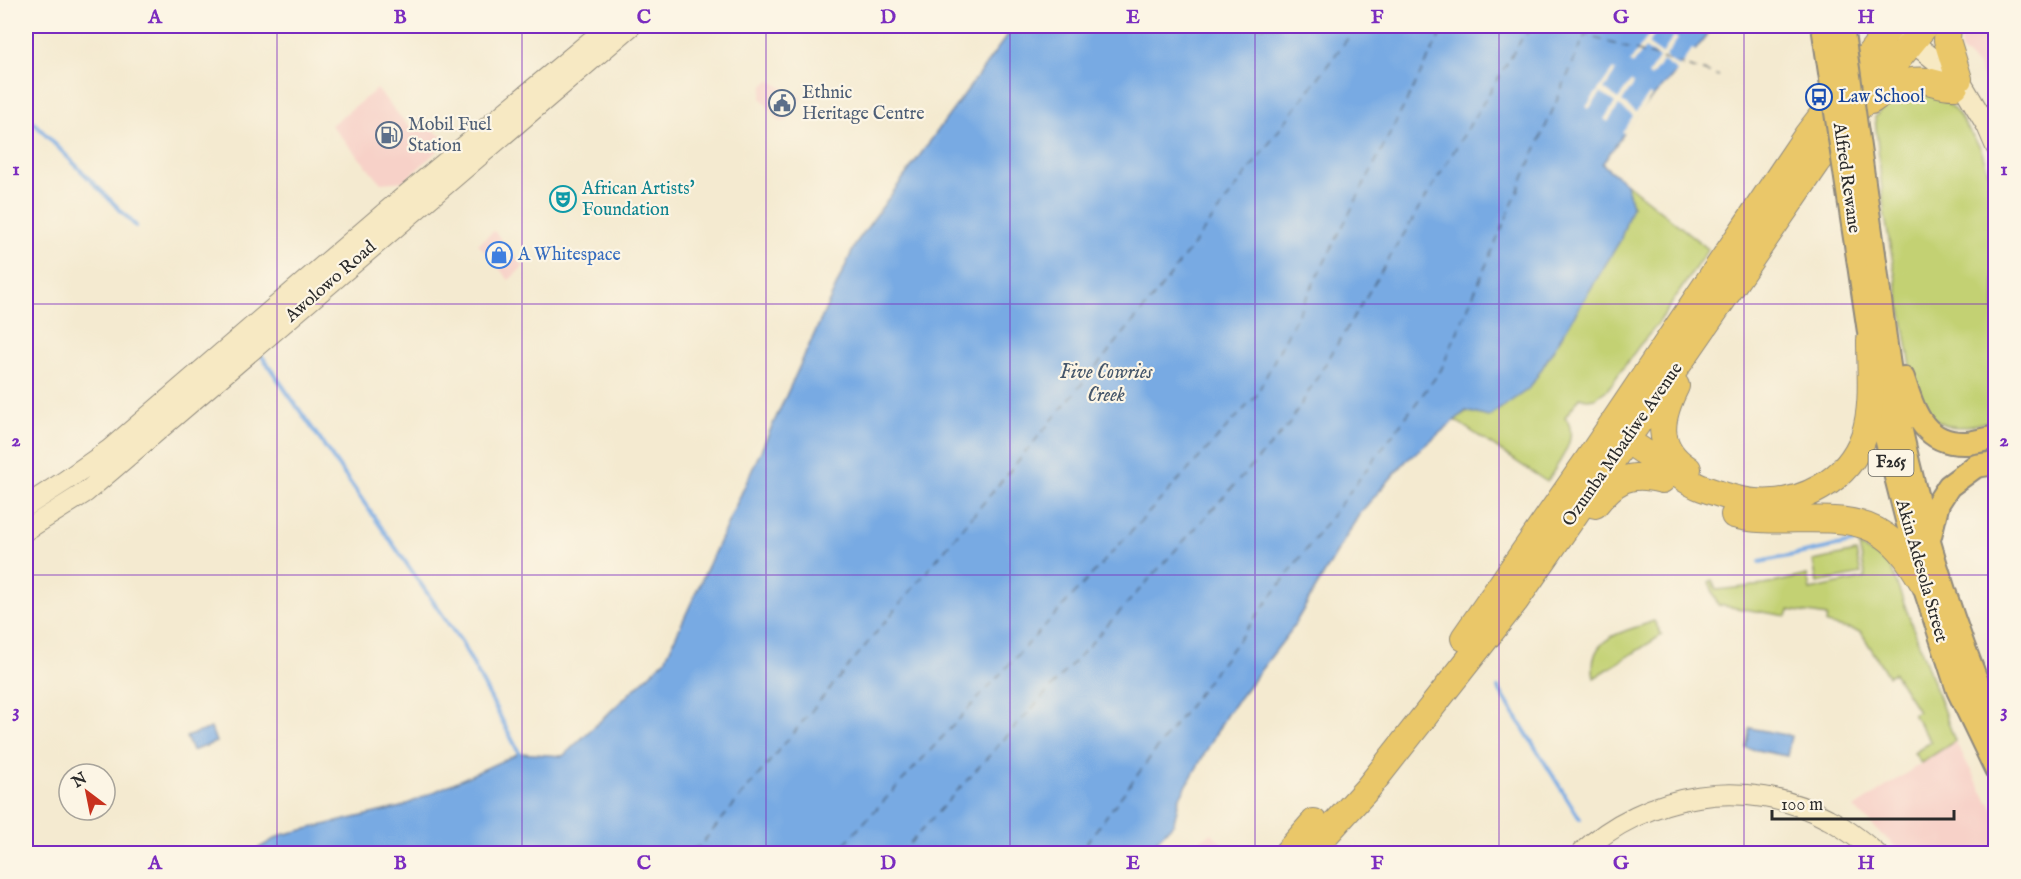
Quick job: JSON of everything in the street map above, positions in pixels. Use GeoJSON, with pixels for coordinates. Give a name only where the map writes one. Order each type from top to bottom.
{"type":"FeatureCollection","features":[{"type":"Feature","properties":{"kind":"highway"},"geometry":{"type":"LineString","coordinates":[[1852,116],[1900,83],[1915,80],[1946,87],[1960,86],[1947,40],[1948,26]]}},
{"type":"Feature","properties":{"kind":"highway","name":"Ozumba Mbadiwe Avenue"},"geometry":{"type":"LineString","coordinates":[[1286,854],[1350,783],[1432,681],[1614,439],[1693,344],[1852,116],[1902,33]]}},
{"type":"Feature","properties":{"kind":"highway","name":"Ozumba Mbadiwe Avenue"},"geometry":{"type":"LineString","coordinates":[[1308,854],[1368,788],[1516,600],[1614,439],[1807,135],[1902,33]]}},
{"type":"Feature","properties":{"kind":"highway"},"geometry":{"type":"LineString","coordinates":[[1614,439],[1695,485],[1753,502],[1784,501],[1813,492],[1829,483],[1844,469],[1864,436],[1870,405],[1877,332]]}},
{"type":"Feature","properties":{"kind":"highway"},"geometry":{"type":"LineString","coordinates":[[1693,344],[1686,366],[1665,410],[1663,420],[1665,445],[1676,461],[1700,476],[1719,492]]}},
{"type":"Feature","properties":{"kind":"highway"},"geometry":{"type":"LineString","coordinates":[[1614,439],[1662,480],[1714,509],[1771,521],[1846,521],[1872,528],[1884,535],[1903,553],[1923,583]]}},
{"type":"Feature","properties":{"kind":"highway"},"geometry":{"type":"LineString","coordinates":[[1516,600],[1564,548],[1611,487],[1631,476],[1647,476],[1662,480]]}},
{"type":"Feature","properties":{"kind":"main road","name":"Awolowo Road"},"geometry":{"type":"LineString","coordinates":[[26,506],[110,450],[388,210],[609,26]]}},
{"type":"Feature","properties":{"kind":"main road","name":"Awolowo Road"},"geometry":{"type":"LineString","coordinates":[[26,530],[86,492],[631,26]]}},
{"type":"Feature","properties":{"kind":"main road","name":"Alfred Rewane"},"geometry":{"type":"LineString","coordinates":[[1823,26],[1866,256]]}},
{"type":"Feature","properties":{"kind":"main road","name":"F265"},"geometry":{"type":"LineString","coordinates":[[1842,26],[1866,256]]}},
{"type":"Feature","properties":{"kind":"main road"},"geometry":{"type":"LineString","coordinates":[[1902,33],[1960,86],[1988,126],[1995,147]]}},
{"type":"Feature","properties":{"kind":"main road","name":"Akin Adesola Street"},"geometry":{"type":"LineString","coordinates":[[1866,256],[1877,332],[1883,426],[1893,474],[1923,583],[1958,690],[1995,770]]}},
{"type":"Feature","properties":{"kind":"main road","name":"Akin Adesola Street"},"geometry":{"type":"LineString","coordinates":[[1877,332],[1929,540],[1961,642],[1995,728]]}},
{"type":"Feature","properties":{"kind":"main road"},"geometry":{"type":"LineString","coordinates":[[1877,332],[1919,421],[1927,430],[1937,437],[1950,441],[1967,442],[1995,437]]}},
{"type":"Feature","properties":{"kind":"main road"},"geometry":{"type":"LineString","coordinates":[[1929,540],[1938,503],[1949,486],[1976,466],[1995,463]]}},
{"type":"Feature","properties":{"kind":"main road"},"geometry":{"type":"LineString","coordinates":[[1580,854],[1598,837],[1630,818],[1656,807],[1683,799],[1734,794],[1776,798],[1812,811],[1852,833],[1877,854]]}},
{"type":"Feature","properties":{"kind":"shaded area"},"geometry":{"type":"Polygon","coordinates":[[[1956,26],[1995,26],[1995,105],[1978,66],[1962,52],[1956,26]]]}},
{"type":"Feature","properties":{"kind":"shaded area","name":"Ethnic Heritage Centre"},"geometry":{"type":"Polygon","coordinates":[[[769,80],[801,98],[787,121],[780,122],[761,98],[763,86],[769,80]]]}},
{"type":"Feature","properties":{"kind":"shaded area","name":"Mobil Fuel Station"},"geometry":{"type":"Polygon","coordinates":[[[377,89],[409,127],[420,118],[447,142],[404,181],[381,183],[331,125],[377,89]]]}},
{"type":"Feature","properties":{"kind":"shaded area","name":"A Whitespace"},"geometry":{"type":"Polygon","coordinates":[[[494,231],[524,266],[509,280],[478,244],[494,231]]]}},
{"type":"Feature","properties":{"kind":"shaded area"},"geometry":{"type":"Polygon","coordinates":[[[1955,741],[1995,812],[1995,853],[1902,853],[1854,808],[1955,741]]]}},
{"type":"Feature","properties":{"kind":"shaded area"},"geometry":{"type":"Polygon","coordinates":[[[1212,833],[1231,853],[1180,853],[1185,848],[1212,833]]]}},
{"type":"Feature","properties":{"kind":"green space"},"geometry":{"type":"Polygon","coordinates":[[[1918,88],[1942,97],[1958,114],[1980,147],[1994,188],[1995,420],[1969,426],[1959,427],[1941,423],[1925,409],[1916,396],[1884,211],[1875,117],[1894,95],[1918,88]]]}},
{"type":"Feature","properties":{"kind":"green space"},"geometry":{"type":"Polygon","coordinates":[[[1626,183],[1708,249],[1657,325],[1608,389],[1595,398],[1580,397],[1565,417],[1569,425],[1569,442],[1547,482],[1455,420],[1467,411],[1632,206],[1626,183]]]}},
{"type":"Feature","properties":{"kind":"green space"},"geometry":{"type":"Polygon","coordinates":[[[1859,546],[1889,563],[1955,741],[1921,763],[1914,753],[1931,742],[1913,714],[1918,711],[1894,673],[1888,676],[1861,632],[1826,624],[1827,616],[1789,610],[1787,616],[1718,605],[1709,582],[1712,580],[1716,590],[1765,585],[1807,575],[1810,590],[1866,578],[1859,546]]]}},
{"type":"Feature","properties":{"kind":"green space"},"geometry":{"type":"Polygon","coordinates":[[[1856,552],[1861,574],[1817,583],[1813,561],[1856,552]]]}},
{"type":"Feature","properties":{"kind":"green space"},"geometry":{"type":"Polygon","coordinates":[[[1654,621],[1662,635],[1594,678],[1593,664],[1601,645],[1619,633],[1654,621]]]}},
{"type":"Feature","properties":{"kind":"water","name":"Five Cowries Creek"},"geometry":{"type":"Polygon","coordinates":[[[1014,26],[1714,26],[1683,66],[1642,108],[1602,164],[1626,183],[1632,206],[1620,241],[1530,388],[1488,417],[1466,411],[1406,461],[1360,513],[1290,632],[1227,714],[1179,799],[1174,823],[1145,853],[249,854],[281,835],[401,807],[519,753],[563,756],[665,660],[856,243],[1014,26]]]}},
{"type":"Feature","properties":{"kind":"water"},"geometry":{"type":"Polygon","coordinates":[[[211,728],[216,742],[192,751],[186,737],[211,728]]]}},
{"type":"Feature","properties":{"kind":"water"},"geometry":{"type":"Polygon","coordinates":[[[1750,728],[1791,736],[1787,756],[1746,748],[1750,728]]]}},
{"type":"Feature","properties":{"kind":"pier"},"geometry":{"type":"Polygon","coordinates":[[[1655,26],[1660,26],[1648,44],[1662,54],[1674,36],[1678,39],[1665,57],[1679,67],[1692,49],[1696,51],[1683,70],[1683,66],[1680,73],[1666,88],[1677,71],[1663,61],[1651,77],[1648,74],[1659,58],[1645,48],[1633,64],[1630,62],[1655,26]]]}},
{"type":"Feature","properties":{"kind":"pier"},"geometry":{"type":"Polygon","coordinates":[[[1613,69],[1616,71],[1604,89],[1618,99],[1631,81],[1634,84],[1622,102],[1636,112],[1649,94],[1652,96],[1625,134],[1622,132],[1633,116],[1619,106],[1608,122],[1604,119],[1615,103],[1601,93],[1589,109],[1586,107],[1613,69]]]}},
{"type":"Feature","properties":{"kind":"waterway"},"geometry":{"type":"LineString","coordinates":[[26,115],[136,226]]}},
{"type":"Feature","properties":{"kind":"waterway"},"geometry":{"type":"LineString","coordinates":[[261,355],[462,643],[519,753]]}},
{"type":"Feature","properties":{"kind":"waterway"},"geometry":{"type":"LineString","coordinates":[[1760,562],[1861,541]]}},
{"type":"Feature","properties":{"kind":"waterway"},"geometry":{"type":"LineString","coordinates":[[1498,688],[1580,819]]}},
{"type":"Feature","properties":{"kind":"ferry route"},"geometry":{"type":"LineString","coordinates":[[679,854],[699,847],[1157,293],[1357,26]]}},
{"type":"Feature","properties":{"kind":"ferry route"},"geometry":{"type":"LineString","coordinates":[[835,854],[1256,396],[1445,26]]}},
{"type":"Feature","properties":{"kind":"ferry route"},"geometry":{"type":"LineString","coordinates":[[900,854],[1288,426],[1521,40],[1534,26]]}},
{"type":"Feature","properties":{"kind":"ferry route"},"geometry":{"type":"LineString","coordinates":[[1078,854],[1441,370],[1585,35],[1719,76]]}},
{"type":"Feature","properties":{"kind":"place","name":"Law School"},"geometry":{"type":"Point","coordinates":[1819,97]}},
{"type":"Feature","properties":{"kind":"place","name":"Ethnic Heritage Centre"},"geometry":{"type":"Point","coordinates":[782,103]}},
{"type":"Feature","properties":{"kind":"place","name":"Mobil Fuel Station"},"geometry":{"type":"Point","coordinates":[389,135]}},
{"type":"Feature","properties":{"kind":"place","name":"African Artists' Foundation"},"geometry":{"type":"Point","coordinates":[563,199]}},
{"type":"Feature","properties":{"kind":"place","name":"A Whitespace"},"geometry":{"type":"Point","coordinates":[499,255]}}]}
